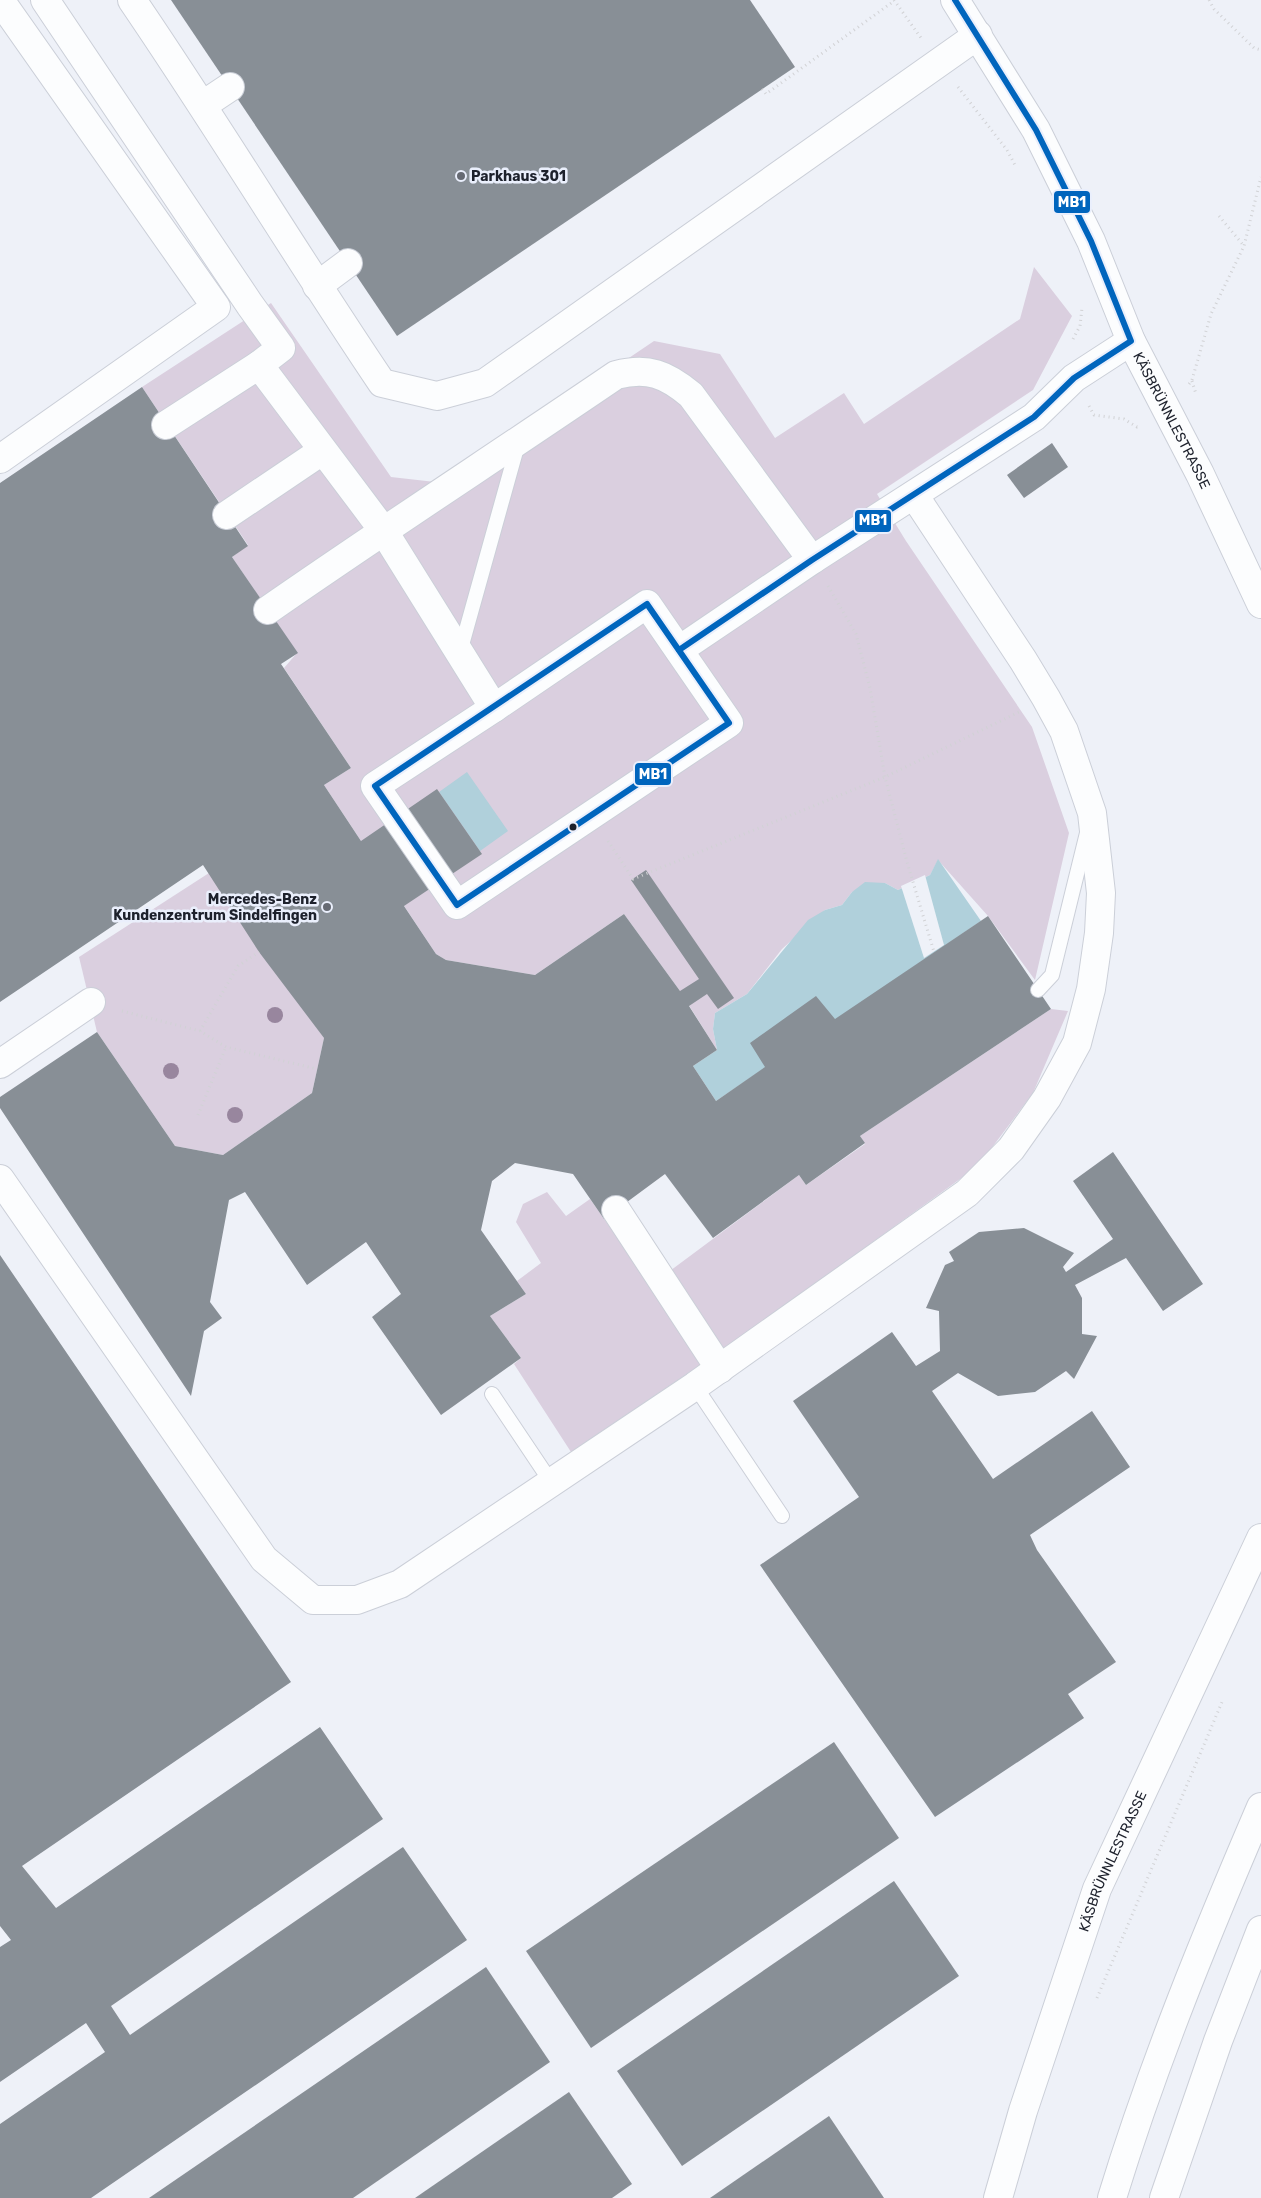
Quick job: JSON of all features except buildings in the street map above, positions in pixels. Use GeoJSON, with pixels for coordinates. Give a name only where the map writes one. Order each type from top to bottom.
{"type":"FeatureCollection","features":[{"type":"Feature","properties":{"kind":"main road"},"geometry":{"type":"LineString","coordinates":[[0,0],[216,307],[0,459]]}},
{"type":"Feature","properties":{"kind":"main road"},"geometry":{"type":"LineString","coordinates":[[44,0],[244,297],[281,348],[259,365],[166,425]]}},
{"type":"Feature","properties":{"kind":"main road"},"geometry":{"type":"LineString","coordinates":[[132,0],[203,105],[317,286],[382,383],[437,396],[484,383],[978,35]]}},
{"type":"Feature","properties":{"kind":"main road","name":"KÄSBRÜNNLESTRASSE"},"geometry":{"type":"LineString","coordinates":[[955,0],[1036,130],[1091,241],[1132,340],[1200,474],[1261,604]]}},
{"type":"Feature","properties":{"kind":"main road"},"geometry":{"type":"LineString","coordinates":[[203,105],[230,87]]}},
{"type":"Feature","properties":{"kind":"main road"},"geometry":{"type":"LineString","coordinates":[[317,286],[348,263]]}},
{"type":"Feature","properties":{"kind":"main road"},"geometry":{"type":"LineString","coordinates":[[679,650],[812,560],[1034,417],[1074,378],[1132,340]]}},
{"type":"Feature","properties":{"kind":"main road"},"geometry":{"type":"LineString","coordinates":[[259,365],[383,530],[494,708]]}},
{"type":"Feature","properties":{"kind":"main road"},"geometry":{"type":"LineString","coordinates":[[268,610],[383,530],[616,375],[632,371],[654,372],[674,381],[691,394],[812,560]]}},
{"type":"Feature","properties":{"kind":"main road"},"geometry":{"type":"LineString","coordinates":[[227,515],[322,451]]}},
{"type":"Feature","properties":{"kind":"main road"},"geometry":{"type":"LineString","coordinates":[[0,1179],[264,1559],[313,1600],[357,1600],[400,1584],[696,1386],[968,1193],[1011,1149],[1047,1098],[1077,1043],[1091,989],[1099,932],[1100,893],[1092,813],[1064,732],[1023,660],[914,495]]}},
{"type":"Feature","properties":{"kind":"main road"},"geometry":{"type":"LineString","coordinates":[[647,604],[679,650],[729,723],[457,905],[375,786],[647,604]]}},
{"type":"Feature","properties":{"kind":"main road"},"geometry":{"type":"LineString","coordinates":[[0,1064],[91,1002]]}},
{"type":"Feature","properties":{"kind":"main road"},"geometry":{"type":"LineString","coordinates":[[616,1210],[720,1369]]}},
{"type":"Feature","properties":{"kind":"main road","name":"KÄSBRÜNNLESTRASSE"},"geometry":{"type":"LineString","coordinates":[[998,2198],[1023,2111],[1098,1889],[1261,1538]]}},
{"type":"Feature","properties":{"kind":"main road"},"geometry":{"type":"LineString","coordinates":[[1112,2198],[1163,2046],[1261,1807]]}},
{"type":"Feature","properties":{"kind":"main road"},"geometry":{"type":"LineString","coordinates":[[1164,2198],[1182,2141],[1261,1930]]}},
{"type":"Feature","properties":{"kind":"main road"},"geometry":{"type":"LineString","coordinates":[[1182,2141],[1261,1978]]}},
{"type":"Feature","properties":{"kind":"lane"},"geometry":{"type":"LineString","coordinates":[[460,653],[519,441]]}},
{"type":"Feature","properties":{"kind":"lane"},"geometry":{"type":"LineString","coordinates":[[1038,990],[1052,975],[1092,813]]}},
{"type":"Feature","properties":{"kind":"lane"},"geometry":{"type":"LineString","coordinates":[[696,1386],[782,1516]]}},
{"type":"Feature","properties":{"kind":"lane"},"geometry":{"type":"LineString","coordinates":[[492,1394],[551,1482]]}},
{"type":"Feature","properties":{"kind":"path"},"geometry":{"type":"LineString","coordinates":[[1209,0],[1214,9],[1254,48],[1261,50]]}},
{"type":"Feature","properties":{"kind":"path"},"geometry":{"type":"LineString","coordinates":[[762,89],[766,94],[894,1],[938,62],[1007,150],[1020,174]]}},
{"type":"Feature","properties":{"kind":"path"},"geometry":{"type":"LineString","coordinates":[[1192,380],[1211,314],[1244,246],[1261,177]]}},
{"type":"Feature","properties":{"kind":"path"},"geometry":{"type":"LineString","coordinates":[[1218,216],[1244,246]]}},
{"type":"Feature","properties":{"kind":"path"},"geometry":{"type":"LineString","coordinates":[[1082,303],[1080,326],[1074,338],[1063,351],[1074,378],[1094,415],[1124,419],[1137,427],[1167,412]]}},
{"type":"Feature","properties":{"kind":"path"},"geometry":{"type":"LineString","coordinates":[[812,560],[856,634],[870,688],[885,777],[907,862],[934,952]]}},
{"type":"Feature","properties":{"kind":"path"},"geometry":{"type":"LineString","coordinates":[[608,841],[633,879],[885,777],[1046,698]]}},
{"type":"Feature","properties":{"kind":"path"},"geometry":{"type":"LineString","coordinates":[[200,1032],[238,966],[260,952]]}},
{"type":"Feature","properties":{"kind":"path"},"geometry":{"type":"LineString","coordinates":[[91,1002],[200,1032],[226,1047],[317,1068]]}},
{"type":"Feature","properties":{"kind":"path"},"geometry":{"type":"LineString","coordinates":[[198,1115],[226,1047]]}},
{"type":"Feature","properties":{"kind":"path"},"geometry":{"type":"LineString","coordinates":[[1094,2004],[1226,1693]]}},
{"type":"Feature","properties":{"kind":"shaded area"},"geometry":{"type":"Polygon","coordinates":[[[1034,267],[1072,316],[1033,390],[877,494],[906,541],[1032,727],[1069,833],[1035,980],[988,916],[938,860],[930,875],[898,890],[885,883],[852,892],[842,905],[825,910],[782,949],[747,994],[715,1013],[713,1029],[717,1050],[680,991],[624,914],[535,975],[446,960],[436,954],[324,785],[351,768],[284,668],[297,653],[232,557],[248,545],[142,387],[271,303],[391,477],[444,483],[654,341],[720,354],[775,438],[844,393],[864,424],[1020,319],[1034,267]]]}},
{"type":"Feature","properties":{"kind":"shaded area"},"geometry":{"type":"Polygon","coordinates":[[[209,873],[324,1038],[312,1093],[223,1155],[175,1146],[97,1032],[79,957],[209,873]]]}},
{"type":"Feature","properties":{"kind":"shaded area"},"geometry":{"type":"Polygon","coordinates":[[[1051,1009],[1068,1011],[1033,1093],[978,1166],[740,1338],[571,1452],[514,1364],[521,1358],[490,1316],[526,1294],[517,1281],[541,1263],[516,1222],[523,1204],[547,1192],[566,1216],[590,1199],[651,1285],[799,1175],[806,1185],[865,1144],[860,1136],[1051,1009]]]}},
{"type":"Feature","properties":{"kind":"water"},"geometry":{"type":"Polygon","coordinates":[[[467,772],[508,831],[480,851],[439,792],[467,772]]]}},
{"type":"Feature","properties":{"kind":"water"},"geometry":{"type":"Polygon","coordinates":[[[938,859],[981,921],[716,1101],[693,1066],[717,1050],[713,1029],[715,1013],[747,994],[808,920],[825,910],[842,905],[852,892],[865,882],[885,883],[898,890],[930,875],[938,859]]]}},
{"type":"Feature","properties":{"kind":"pier"},"geometry":{"type":"Polygon","coordinates":[[[925,875],[944,945],[924,958],[901,886],[925,875]]]}},
{"type":"Feature","properties":{"kind":"transit line","name":"MB1"},"geometry":{"type":"LineString","coordinates":[[679,650],[812,560],[1034,417],[1074,378],[1131,341],[1091,241],[1036,130],[955,0]]}},
{"type":"Feature","properties":{"kind":"transit line","name":"MB1"},"geometry":{"type":"LineString","coordinates":[[647,604],[729,723],[457,905],[375,786],[647,604]]}},
{"type":"Feature","properties":{"kind":"place","name":"Parkhaus 301"},"geometry":{"type":"Point","coordinates":[461,176]}},
{"type":"Feature","properties":{"kind":"place","name":"Mercedes-Benz Kundenzentrum Sindelfingen"},"geometry":{"type":"Point","coordinates":[327,907]}}]}
